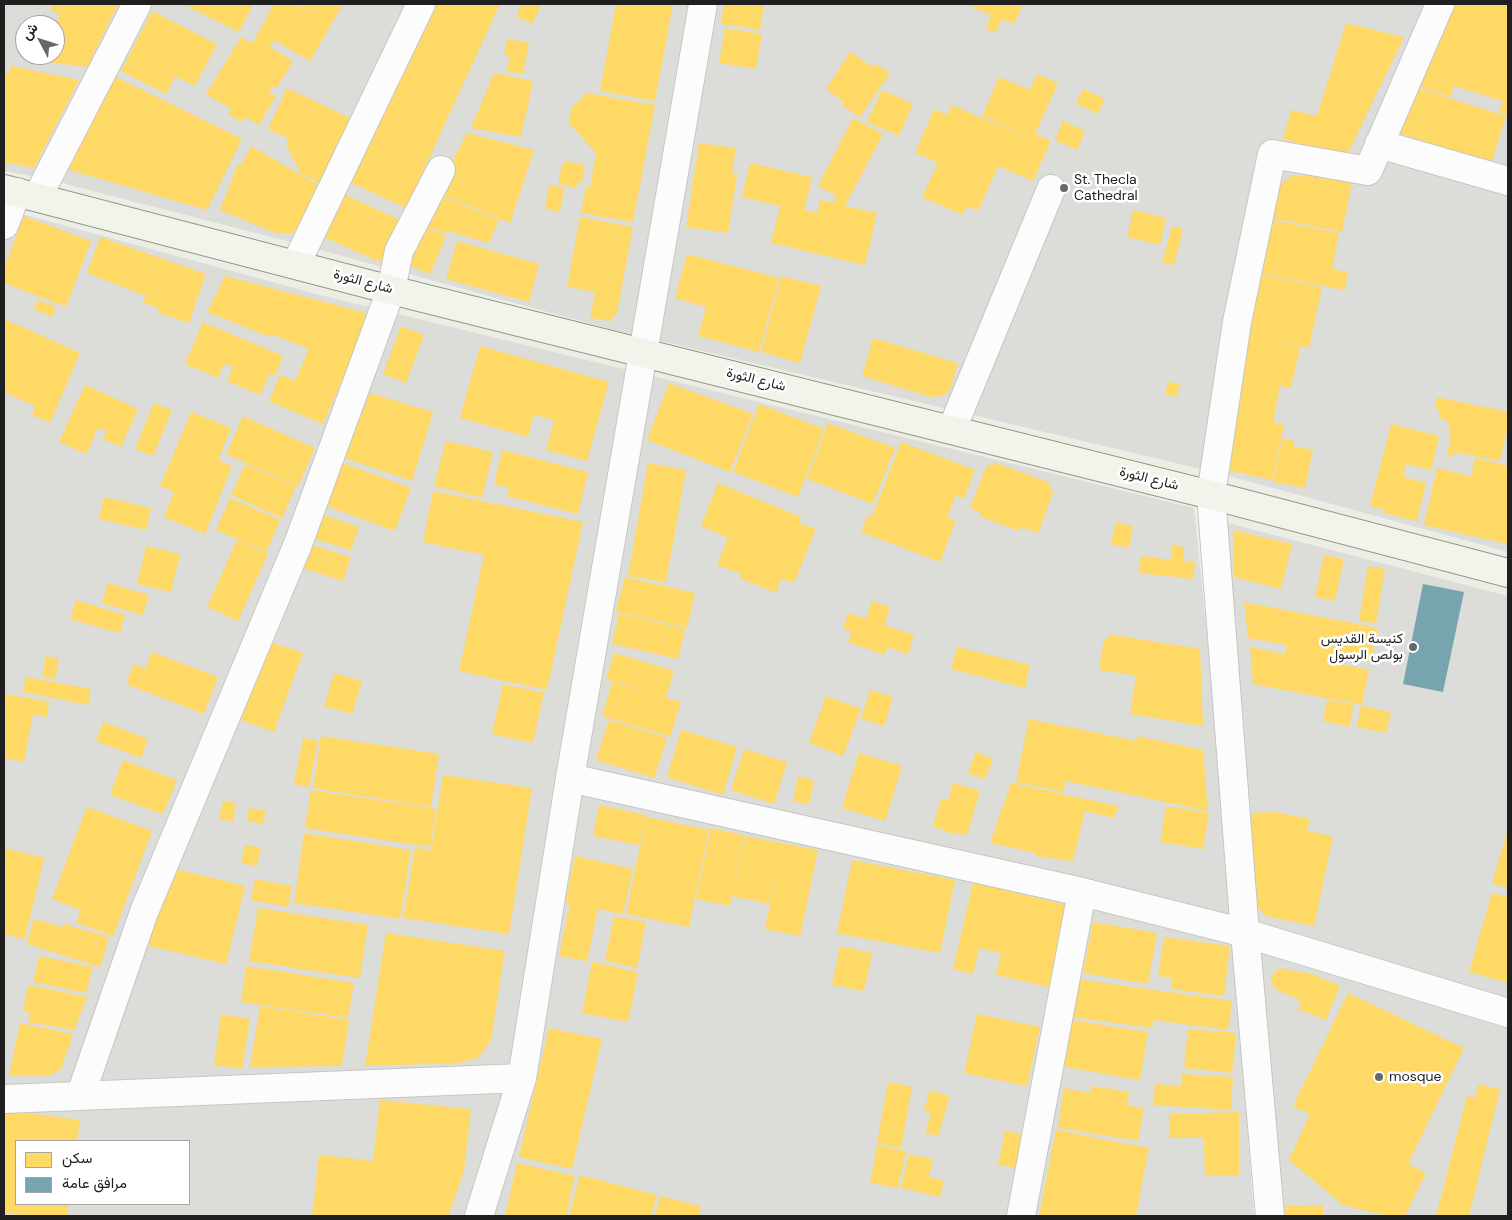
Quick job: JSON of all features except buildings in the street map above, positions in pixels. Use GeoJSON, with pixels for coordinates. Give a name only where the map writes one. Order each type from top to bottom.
{"type":"FeatureCollection","features":[{"type":"Feature","properties":{"kind":"main road","name":"شارع الثورة"},"geometry":{"type":"LineString","coordinates":[[20,193],[391,290],[952,429],[1508,573]]}},
{"type":"Feature","properties":{"kind":"street"},"geometry":{"type":"LineString","coordinates":[[4,225],[20,193],[137,4]]}},
{"type":"Feature","properties":{"kind":"street"},"geometry":{"type":"LineString","coordinates":[[296,264],[421,4]]}},
{"type":"Feature","properties":{"kind":"street"},"geometry":{"type":"LineString","coordinates":[[479,1216],[522,1078],[570,778],[704,4]]}},
{"type":"Feature","properties":{"kind":"street"},"geometry":{"type":"LineString","coordinates":[[1270,1216],[1245,933],[1211,495],[1237,322],[1272,154],[1368,171],[1440,4]]}},
{"type":"Feature","properties":{"kind":"street"},"geometry":{"type":"LineString","coordinates":[[1379,144],[1508,181]]}},
{"type":"Feature","properties":{"kind":"street"},"geometry":{"type":"LineString","coordinates":[[81,1094],[144,912],[298,544],[391,290],[399,251],[441,170]]}},
{"type":"Feature","properties":{"kind":"street"},"geometry":{"type":"LineString","coordinates":[[952,429],[1051,189]]}},
{"type":"Feature","properties":{"kind":"street"},"geometry":{"type":"LineString","coordinates":[[570,778],[1082,892],[1245,933],[1508,1012]]}},
{"type":"Feature","properties":{"kind":"street"},"geometry":{"type":"LineString","coordinates":[[1021,1216],[1082,892]]}},
{"type":"Feature","properties":{"kind":"street"},"geometry":{"type":"LineString","coordinates":[[4,1099],[81,1094],[522,1078]]}},
{"type":"Feature","properties":{"kind":"shaded area"},"geometry":{"type":"Polygon","coordinates":[[[4,4],[1508,4],[1508,552],[1218,473],[614,330],[287,241],[42,178],[4,171],[4,4]]]}},
{"type":"Feature","properties":{"kind":"shaded area"},"geometry":{"type":"Polygon","coordinates":[[[4,209],[320,295],[1194,508],[1219,753],[1254,1216],[4,1216],[4,209]]]}},
{"type":"Feature","properties":{"kind":"shaded area"},"geometry":{"type":"Polygon","coordinates":[[[1228,523],[1508,596],[1508,1216],[1282,1216],[1223,530],[1228,523]]]}},
{"type":"Feature","properties":{"kind":"place","name":"St. Thecla Cathedral"},"geometry":{"type":"Point","coordinates":[1064,188]}},
{"type":"Feature","properties":{"kind":"place","name":"كنيسة القديس بولص الرسول"},"geometry":{"type":"Point","coordinates":[1413,647]}},
{"type":"Feature","properties":{"kind":"place","name":"mosque"},"geometry":{"type":"Point","coordinates":[1379,1077]}}]}
